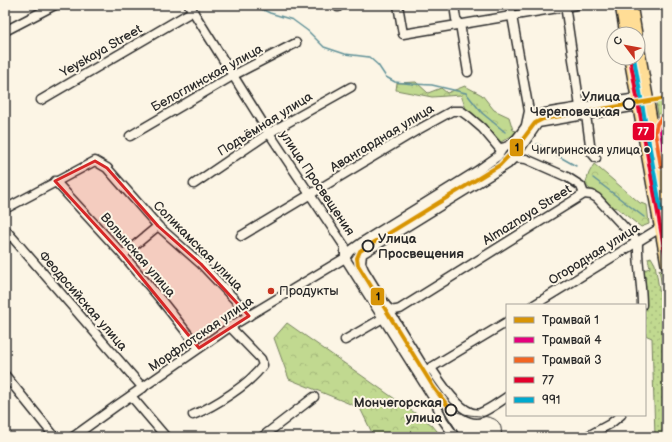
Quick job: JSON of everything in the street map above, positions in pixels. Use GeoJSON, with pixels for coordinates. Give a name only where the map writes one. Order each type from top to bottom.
{"type":"FeatureCollection","features":[{"type":"Feature","properties":{"kind":"highway"},"geometry":{"type":"LineString","coordinates":[[621,5],[625,26]]}},
{"type":"Feature","properties":{"kind":"highway"},"geometry":{"type":"LineString","coordinates":[[631,5],[635,26]]}},
{"type":"Feature","properties":{"kind":"highway"},"geometry":{"type":"LineString","coordinates":[[631,66],[663,227],[667,264]]}},
{"type":"Feature","properties":{"kind":"highway"},"geometry":{"type":"LineString","coordinates":[[642,66],[667,210]]}},
{"type":"Feature","properties":{"kind":"street"},"geometry":{"type":"LineString","coordinates":[[5,31],[55,5]]}},
{"type":"Feature","properties":{"kind":"street"},"geometry":{"type":"LineString","coordinates":[[398,5],[403,34],[512,17],[576,5]]}},
{"type":"Feature","properties":{"kind":"street"},"geometry":{"type":"LineString","coordinates":[[454,5],[456,18],[460,24],[468,72]]}},
{"type":"Feature","properties":{"kind":"street"},"geometry":{"type":"LineString","coordinates":[[510,5],[529,111],[526,126]]}},
{"type":"Feature","properties":{"kind":"street"},"geometry":{"type":"LineString","coordinates":[[565,6],[582,107]]}},
{"type":"Feature","properties":{"kind":"street","name":"улица Просвещения"},"geometry":{"type":"LineString","coordinates":[[191,8],[269,133],[345,247],[345,258],[418,376],[434,399],[443,420],[455,437]]}},
{"type":"Feature","properties":{"kind":"street","name":"Yeyskaya Street"},"geometry":{"type":"LineString","coordinates":[[41,100],[191,8]]}},
{"type":"Feature","properties":{"kind":"street","name":"Белоглинская улица"},"geometry":{"type":"LineString","coordinates":[[130,136],[234,75],[296,43]]}},
{"type":"Feature","properties":{"kind":"street","name":"Подъёмная улица"},"geometry":{"type":"LineString","coordinates":[[194,184],[269,133],[351,87]]}},
{"type":"Feature","properties":{"kind":"street"},"geometry":{"type":"LineString","coordinates":[[506,399],[480,413],[472,413],[461,406],[429,370],[396,324],[361,263],[362,254],[508,164],[514,158],[538,123],[586,115],[638,102]]}},
{"type":"Feature","properties":{"kind":"street","name":"Морфлотская улица"},"geometry":{"type":"LineString","coordinates":[[73,437],[198,348],[230,327],[345,258],[350,251],[364,241],[477,171],[498,156],[535,115],[582,107],[638,102]]}},
{"type":"Feature","properties":{"kind":"street","name":"Авангардная улица"},"geometry":{"type":"LineString","coordinates":[[241,236],[420,128],[452,111],[461,111],[482,128],[499,148],[506,147]]}},
{"type":"Feature","properties":{"kind":"street"},"geometry":{"type":"LineString","coordinates":[[586,115],[591,152],[596,158]]}},
{"type":"Feature","properties":{"kind":"street"},"geometry":{"type":"LineString","coordinates":[[524,143],[522,150],[526,158]]}},
{"type":"Feature","properties":{"kind":"street"},"geometry":{"type":"LineString","coordinates":[[514,158],[526,158],[557,172],[581,186],[584,194]]}},
{"type":"Feature","properties":{"kind":"street","name":"Соликамская улица"},"geometry":{"type":"LineString","coordinates":[[55,181],[95,161],[107,168],[158,226],[201,264],[249,316]]}},
{"type":"Feature","properties":{"kind":"street"},"geometry":{"type":"LineString","coordinates":[[5,209],[55,181]]}},
{"type":"Feature","properties":{"kind":"street","name":"Волынская улица"},"geometry":{"type":"LineString","coordinates":[[55,181],[123,254],[198,348]]}},
{"type":"Feature","properties":{"kind":"street","name":"Almaznaya Street"},"geometry":{"type":"LineString","coordinates":[[400,309],[584,194],[592,195],[597,198],[638,242]]}},
{"type":"Feature","properties":{"kind":"street"},"geometry":{"type":"LineString","coordinates":[[123,254],[158,226]]}},
{"type":"Feature","properties":{"kind":"street","name":"Огородная улица"},"geometry":{"type":"LineString","coordinates":[[536,304],[663,227]]}},
{"type":"Feature","properties":{"kind":"street","name":"Феодосийская улица"},"geometry":{"type":"LineString","coordinates":[[5,229],[143,388]]}},
{"type":"Feature","properties":{"kind":"street"},"geometry":{"type":"LineString","coordinates":[[638,242],[642,304]]}},
{"type":"Feature","properties":{"kind":"street"},"geometry":{"type":"LineString","coordinates":[[386,306],[394,311],[400,309]]}},
{"type":"Feature","properties":{"kind":"street"},"geometry":{"type":"LineString","coordinates":[[396,324],[397,313],[400,309]]}},
{"type":"Feature","properties":{"kind":"street"},"geometry":{"type":"LineString","coordinates":[[345,340],[383,318]]}},
{"type":"Feature","properties":{"kind":"street"},"geometry":{"type":"LineString","coordinates":[[418,376],[506,323]]}},
{"type":"Feature","properties":{"kind":"street"},"geometry":{"type":"LineString","coordinates":[[193,415],[205,410],[246,382],[263,365],[262,359],[230,327]]}},
{"type":"Feature","properties":{"kind":"street"},"geometry":{"type":"LineString","coordinates":[[5,375],[55,437]]}},
{"type":"Feature","properties":{"kind":"street"},"geometry":{"type":"LineString","coordinates":[[131,396],[166,437]]}},
{"type":"Feature","properties":{"kind":"street"},"geometry":{"type":"LineString","coordinates":[[262,437],[314,396]]}},
{"type":"Feature","properties":{"kind":"street"},"geometry":{"type":"LineString","coordinates":[[586,437],[610,424],[620,416]]}},
{"type":"Feature","properties":{"kind":"highlighted area"},"geometry":{"type":"Polygon","coordinates":[[[95,161],[107,168],[158,226],[201,264],[249,316],[199,348],[123,255],[55,181],[95,161]]]}},
{"type":"Feature","properties":{"kind":"green space"},"geometry":{"type":"Polygon","coordinates":[[[416,82],[428,93],[441,88],[447,93],[465,86],[482,95],[494,110],[509,117],[513,130],[516,131],[513,135],[501,142],[481,121],[466,109],[461,95],[432,97],[396,90],[397,83],[416,82]]]}},
{"type":"Feature","properties":{"kind":"green space"},"geometry":{"type":"Polygon","coordinates":[[[667,101],[667,119],[660,127],[656,102],[667,101]]]}},
{"type":"Feature","properties":{"kind":"green space"},"geometry":{"type":"Polygon","coordinates":[[[594,164],[640,203],[647,205],[649,224],[641,227],[617,208],[612,207],[585,185],[594,164]]]}},
{"type":"Feature","properties":{"kind":"green space"},"geometry":{"type":"Polygon","coordinates":[[[651,257],[655,264],[667,338],[667,437],[655,437],[652,338],[646,335],[646,304],[644,304],[643,270],[650,268],[648,258],[651,257]]]}},
{"type":"Feature","properties":{"kind":"green space"},"geometry":{"type":"Polygon","coordinates":[[[659,269],[662,272],[667,298],[667,317],[659,269]]]}},
{"type":"Feature","properties":{"kind":"green space"},"geometry":{"type":"Polygon","coordinates":[[[287,323],[432,425],[442,437],[374,437],[360,408],[289,379],[274,338],[287,323]]]}},
{"type":"Feature","properties":{"kind":"waterway"},"geometry":{"type":"LineString","coordinates":[[253,5],[270,13],[293,20],[308,31],[324,47],[345,54],[369,57],[378,65],[386,77],[395,82],[432,85],[466,93],[482,113],[505,132]]}},
{"type":"Feature","properties":{"kind":"waterway"},"geometry":{"type":"LineString","coordinates":[[537,144],[576,166]]}},
{"type":"Feature","properties":{"kind":"waterway"},"geometry":{"type":"LineString","coordinates":[[593,178],[644,217]]}},
{"type":"Feature","properties":{"kind":"tram line","name":"1"},"geometry":{"type":"LineString","coordinates":[[451,410],[434,388],[358,265],[357,258],[360,251],[500,165],[517,147],[535,123],[543,119],[667,98]]}},
{"type":"Feature","properties":{"kind":"tram line","name":"3"},"geometry":{"type":"LineString","coordinates":[[661,167],[655,132],[657,124],[662,117]]}},
{"type":"Feature","properties":{"kind":"tram line","name":"4"},"geometry":{"type":"LineString","coordinates":[[667,121],[662,127],[661,132],[667,166]]}},
{"type":"Feature","properties":{"kind":"tram line"},"geometry":{"type":"LineString","coordinates":[[437,400],[461,437]]}},
{"type":"Feature","properties":{"kind":"tram line"},"geometry":{"type":"LineString","coordinates":[[451,410],[467,415],[487,417],[497,420],[500,424],[501,437]]}},
{"type":"Feature","properties":{"kind":"transit line","name":"77"},"geometry":{"type":"LineString","coordinates":[[631,66],[667,264]]}},
{"type":"Feature","properties":{"kind":"transit line","name":"991"},"geometry":{"type":"LineString","coordinates":[[635,66],[661,211]]}},
{"type":"Feature","properties":{"kind":"place","name":"Улица Череповецкая"},"geometry":{"type":"Point","coordinates":[629,104]}},
{"type":"Feature","properties":{"kind":"place","name":"Чигиринская улица"},"geometry":{"type":"Point","coordinates":[647,150]}},
{"type":"Feature","properties":{"kind":"place","name":"Улица Просвещения"},"geometry":{"type":"Point","coordinates":[368,246]}},
{"type":"Feature","properties":{"kind":"place","name":"Продукты"},"geometry":{"type":"Point","coordinates":[271,291]}},
{"type":"Feature","properties":{"kind":"place","name":"Мончегорская улица"},"geometry":{"type":"Point","coordinates":[451,410]}}]}
